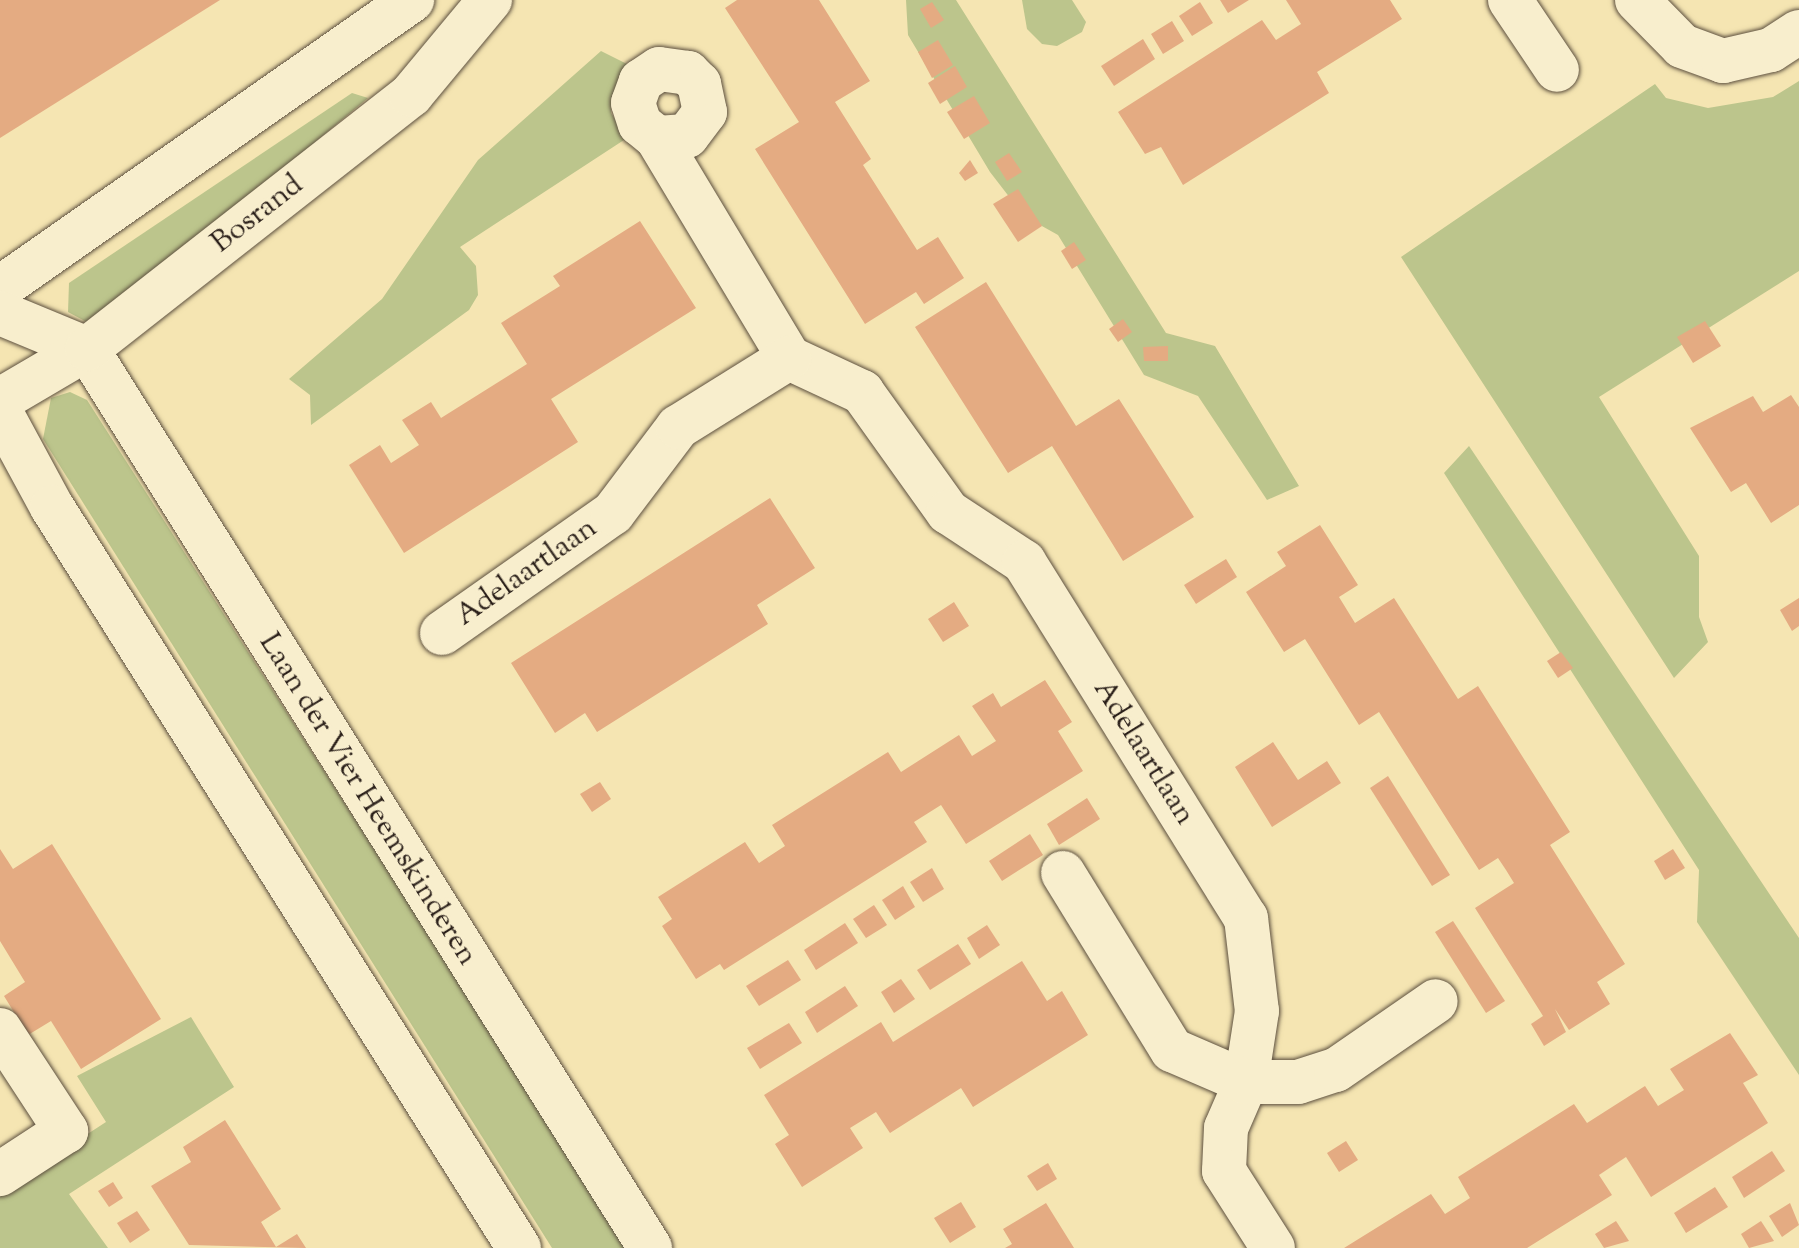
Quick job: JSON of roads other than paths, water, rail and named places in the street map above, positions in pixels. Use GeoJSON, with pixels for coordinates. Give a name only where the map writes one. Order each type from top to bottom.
{"type":"FeatureCollection","features":[{"type":"Feature","properties":{"kind":"street"},"geometry":{"type":"LineString","coordinates":[[0,288],[412,0]]}},
{"type":"Feature","properties":{"kind":"street","name":"Bosrand"},"geometry":{"type":"LineString","coordinates":[[0,400],[87,349],[411,95],[490,0]]}},
{"type":"Feature","properties":{"kind":"street"},"geometry":{"type":"LineString","coordinates":[[1510,0],[1557,70]]}},
{"type":"Feature","properties":{"kind":"street"},"geometry":{"type":"LineString","coordinates":[[1637,0],[1682,46],[1723,61],[1771,50],[1799,32]]}},
{"type":"Feature","properties":{"kind":"street"},"geometry":{"type":"LineString","coordinates":[[657,138],[789,358]]}},
{"type":"Feature","properties":{"kind":"street"},"geometry":{"type":"LineString","coordinates":[[0,313],[87,349]]}},
{"type":"Feature","properties":{"kind":"street","name":"Laan der Vier Heemskinderen"},"geometry":{"type":"LineString","coordinates":[[87,349],[650,1248]]}},
{"type":"Feature","properties":{"kind":"street","name":"Adelaartlaan"},"geometry":{"type":"LineString","coordinates":[[442,633],[613,513],[678,427],[789,358],[862,392],[948,512],[1032,575],[1246,918],[1257,1011],[1246,1082],[1226,1128],[1224,1171],[1273,1248]]}},
{"type":"Feature","properties":{"kind":"street"},"geometry":{"type":"LineString","coordinates":[[0,411],[52,507],[519,1248]]}},
{"type":"Feature","properties":{"kind":"street"},"geometry":{"type":"LineString","coordinates":[[1063,873],[1172,1050],[1246,1082],[1298,1082],[1336,1070],[1436,1001]]}},
{"type":"Feature","properties":{"kind":"street"},"geometry":{"type":"LineString","coordinates":[[0,1030],[66,1131],[0,1174]]}}]}
